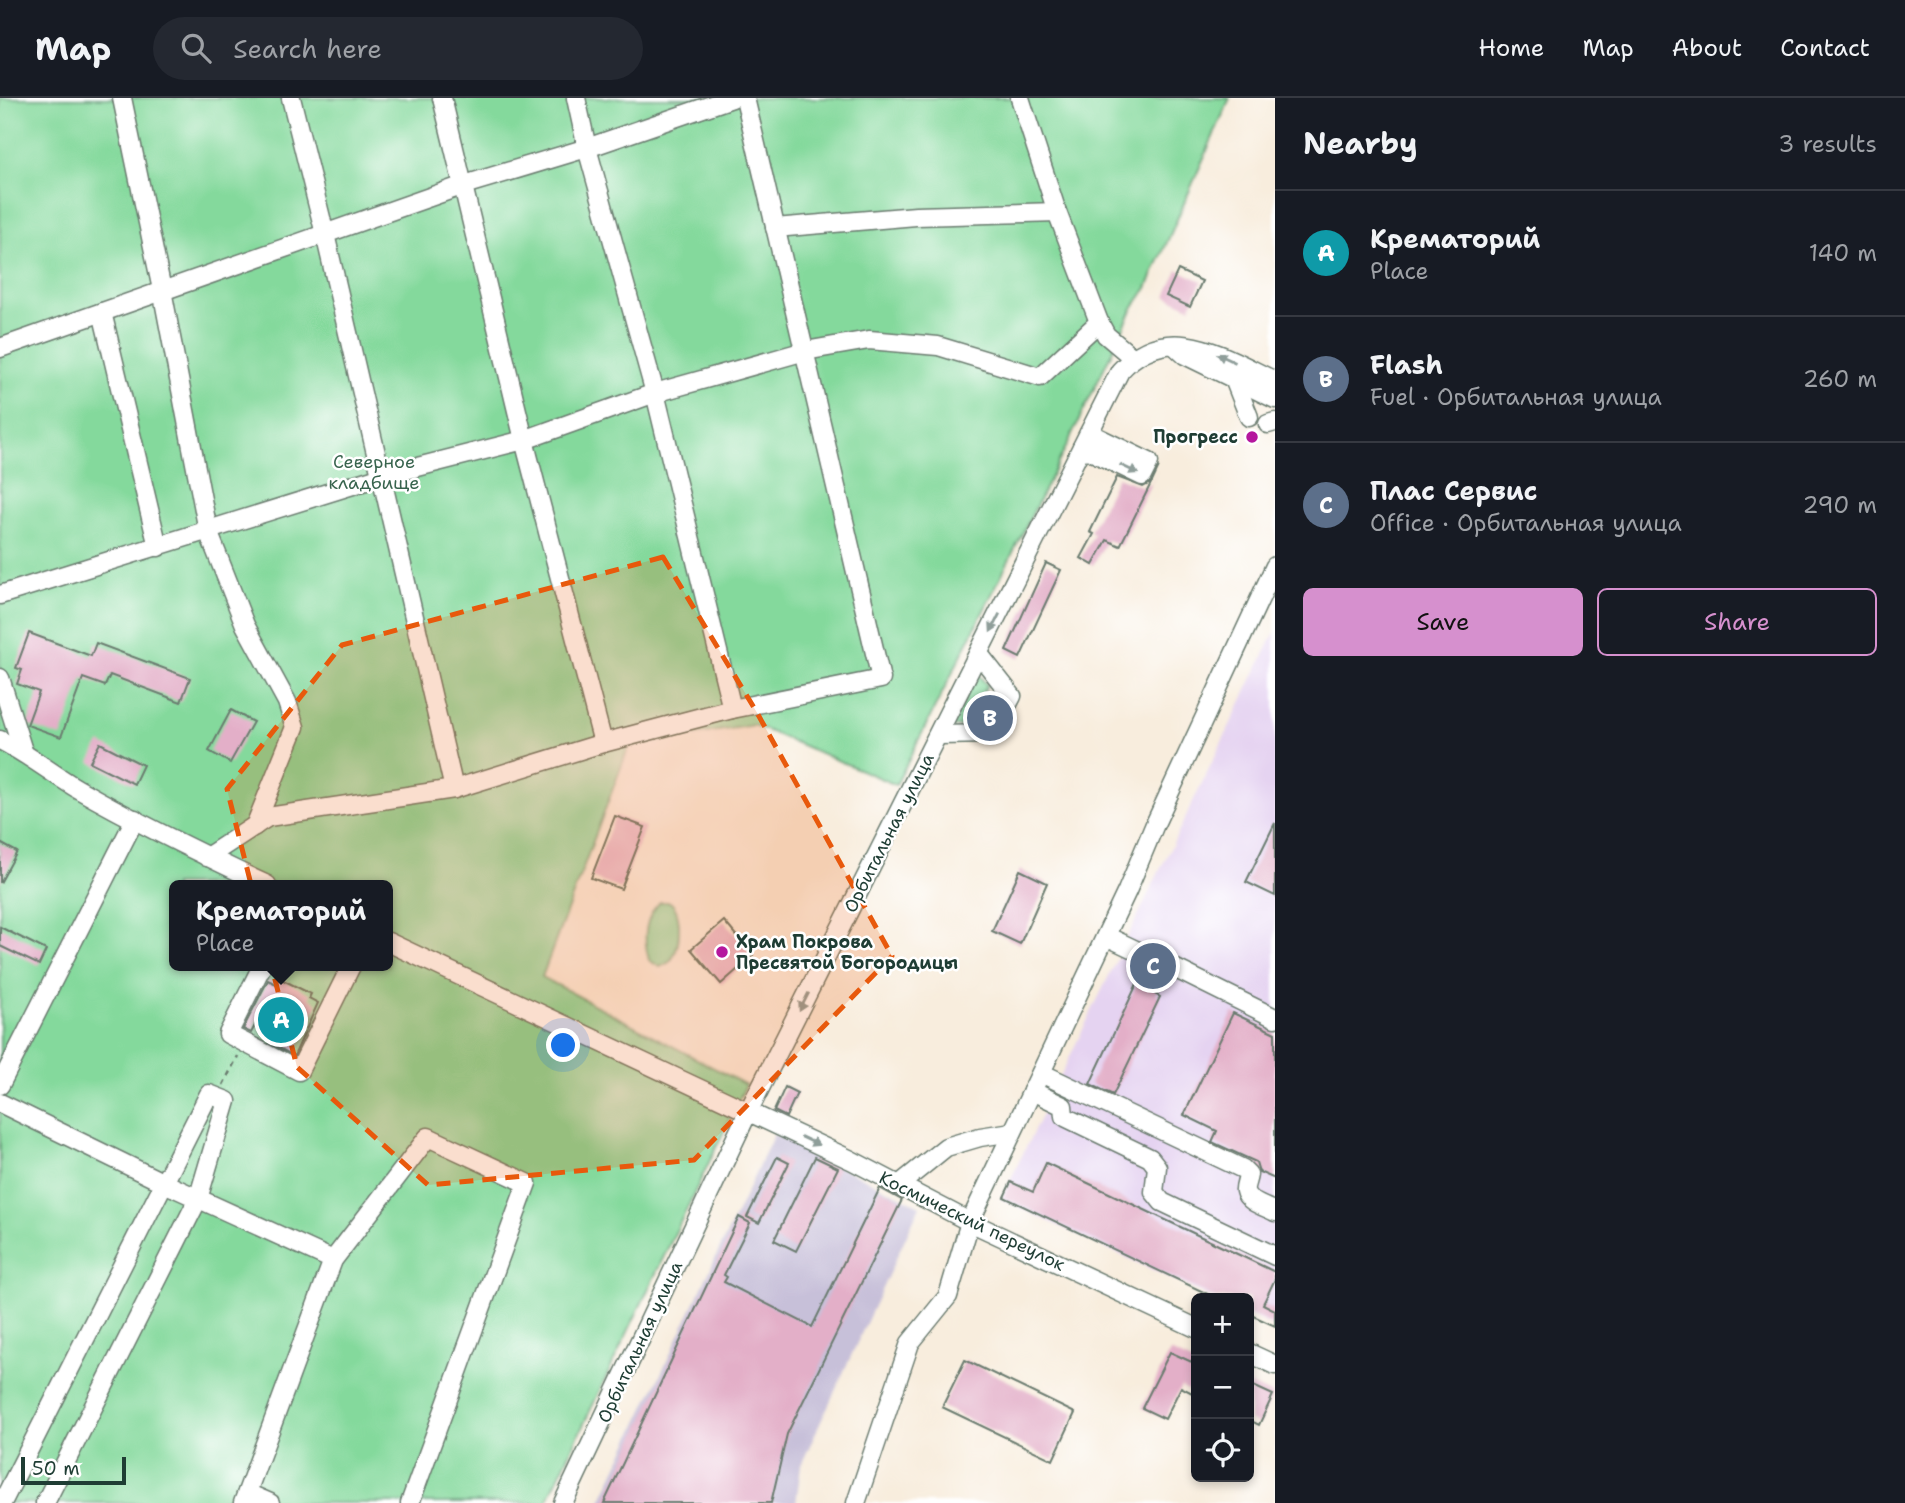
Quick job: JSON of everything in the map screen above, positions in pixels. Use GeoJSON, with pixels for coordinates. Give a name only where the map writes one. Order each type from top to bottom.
{"type":"FeatureCollection","features":[{"type":"Feature","properties":{"kind":"street"},"geometry":{"type":"LineString","coordinates":[[122,98],[208,531],[245,625],[287,702],[295,727],[255,826]]}},
{"type":"Feature","properties":{"kind":"street"},"geometry":{"type":"LineString","coordinates":[[291,98],[454,789]]}},
{"type":"Feature","properties":{"kind":"street"},"geometry":{"type":"LineString","coordinates":[[442,98],[524,440],[603,743]]}},
{"type":"Feature","properties":{"kind":"street"},"geometry":{"type":"LineString","coordinates":[[576,98],[587,148],[655,393],[732,709]]}},
{"type":"Feature","properties":{"kind":"street"},"geometry":{"type":"LineString","coordinates":[[0,348],[464,185],[587,148],[732,98]]}},
{"type":"Feature","properties":{"kind":"street"},"geometry":{"type":"LineString","coordinates":[[207,857],[268,817],[454,789],[603,743],[732,709],[881,679],[745,98]]}},
{"type":"Feature","properties":{"kind":"street"},"geometry":{"type":"LineString","coordinates":[[1020,98],[1058,212],[1106,335],[1132,357],[1159,346],[1192,344],[1275,381]]}},
{"type":"Feature","properties":{"kind":"street"},"geometry":{"type":"LineString","coordinates":[[775,228],[916,216],[1058,212]]}},
{"type":"Feature","properties":{"kind":"street"},"geometry":{"type":"LineString","coordinates":[[102,312],[158,547]]}},
{"type":"Feature","properties":{"kind":"street"},"geometry":{"type":"LineString","coordinates":[[0,595],[382,477],[524,440],[655,393],[806,351],[869,340],[938,346],[1040,377],[1099,322]]}},
{"type":"Feature","properties":{"kind":"street"},"geometry":{"type":"LineString","coordinates":[[1174,345],[1185,355],[1275,399]]}},
{"type":"Feature","properties":{"kind":"street","name":"Орбитальная улица"},"geometry":{"type":"LineString","coordinates":[[564,1503],[748,1112],[1120,371],[1132,357]]}},
{"type":"Feature","properties":{"kind":"street"},"geometry":{"type":"LineString","coordinates":[[1234,379],[1249,417]]}},
{"type":"Feature","properties":{"kind":"street"},"geometry":{"type":"LineString","coordinates":[[856,1503],[910,1343],[948,1296],[970,1222],[1106,936],[1275,566]]}},
{"type":"Feature","properties":{"kind":"street"},"geometry":{"type":"LineString","coordinates":[[939,735],[993,734],[1012,696],[979,654]]}},
{"type":"Feature","properties":{"kind":"street"},"geometry":{"type":"LineString","coordinates":[[0,678],[23,751]]}},
{"type":"Feature","properties":{"kind":"street"},"geometry":{"type":"LineString","coordinates":[[0,740],[23,751],[77,788],[256,880]]}},
{"type":"Feature","properties":{"kind":"street"},"geometry":{"type":"LineString","coordinates":[[0,1085],[135,819]]}},
{"type":"Feature","properties":{"kind":"street"},"geometry":{"type":"LineString","coordinates":[[1106,936],[1144,954]]}},
{"type":"Feature","properties":{"kind":"street","name":"Космический переулок"},"geometry":{"type":"LineString","coordinates":[[393,944],[851,1160],[970,1222],[1191,1326]]}},
{"type":"Feature","properties":{"kind":"street"},"geometry":{"type":"LineString","coordinates":[[1168,965],[1275,1018]]}},
{"type":"Feature","properties":{"kind":"street"},"geometry":{"type":"LineString","coordinates":[[260,971],[228,1034],[299,1071],[349,971]]}},
{"type":"Feature","properties":{"kind":"street"},"geometry":{"type":"LineString","coordinates":[[1041,1073],[1246,1171],[1249,1178],[1244,1188],[1245,1193],[1255,1202],[1275,1212]]}},
{"type":"Feature","properties":{"kind":"street"},"geometry":{"type":"LineString","coordinates":[[1032,1091],[1063,1106],[1064,1116],[1067,1118],[1150,1158],[1157,1167],[1154,1192],[1162,1202],[1275,1256]]}},
{"type":"Feature","properties":{"kind":"street"},"geometry":{"type":"LineString","coordinates":[[2,1503],[209,1094],[227,1101],[198,1199],[45,1503]]}},
{"type":"Feature","properties":{"kind":"street"},"geometry":{"type":"LineString","coordinates":[[0,1103],[164,1183],[333,1260]]}},
{"type":"Feature","properties":{"kind":"street"},"geometry":{"type":"LineString","coordinates":[[899,1185],[946,1147],[980,1137],[1012,1132]]}},
{"type":"Feature","properties":{"kind":"street"},"geometry":{"type":"LineString","coordinates":[[270,1503],[245,1498],[333,1260],[428,1137],[527,1183],[410,1503]]}},
{"type":"Feature","properties":{"kind":"street"},"geometry":{"type":"LineString","coordinates":[[1254,1355],[1275,1365]]}},
{"type":"Feature","properties":{"kind":"path"},"geometry":{"type":"LineString","coordinates":[[217,1097],[244,1042]]}},
{"type":"Feature","properties":{"kind":"highlighted area"},"geometry":{"type":"Polygon","coordinates":[[[663,557],[756,711],[892,956],[694,1160],[428,1185],[297,1067],[227,789],[342,645],[663,557]]]}},
{"type":"Feature","properties":{"kind":"shaded area"},"geometry":{"type":"Polygon","coordinates":[[[1275,632],[1275,1328],[1254,1318],[1254,1293],[1201,1293],[1001,1199],[1275,632]]]}},
{"type":"Feature","properties":{"kind":"shaded area"},"geometry":{"type":"Polygon","coordinates":[[[774,1134],[920,1206],[801,1465],[796,1503],[600,1503],[774,1134]]]}},
{"type":"Feature","properties":{"kind":"green space","name":"Северное кладбище"},"geometry":{"type":"Polygon","coordinates":[[[0,98],[1230,98],[1147,288],[1133,308],[896,785],[754,725],[629,746],[542,977],[746,1085],[546,1503],[0,1503],[0,98]]]}},
{"type":"Feature","properties":{"kind":"green space"},"geometry":{"type":"Polygon","coordinates":[[[974,670],[987,685],[965,727],[946,726],[974,670]]]}},
{"type":"Feature","properties":{"kind":"green space"},"geometry":{"type":"Polygon","coordinates":[[[660,902],[670,902],[674,907],[679,931],[674,955],[660,967],[649,960],[646,929],[660,902]]]}},
{"type":"Feature","properties":{"kind":"building"},"geometry":{"type":"Polygon","coordinates":[[[1178,270],[1202,281],[1190,307],[1166,296],[1178,270]]]}},
{"type":"Feature","properties":{"kind":"building"},"geometry":{"type":"Polygon","coordinates":[[[1117,477],[1143,487],[1151,482],[1120,546],[1107,540],[1093,565],[1081,558],[1094,534],[1090,532],[1117,477]]]}},
{"type":"Feature","properties":{"kind":"building"},"geometry":{"type":"Polygon","coordinates":[[[1046,563],[1061,570],[1020,658],[1006,651],[1046,563]]]}},
{"type":"Feature","properties":{"kind":"building"},"geometry":{"type":"Polygon","coordinates":[[[29,633],[91,656],[96,643],[190,678],[181,702],[110,675],[105,686],[83,678],[61,737],[27,725],[39,692],[17,684],[22,670],[16,668],[29,633]]]}},
{"type":"Feature","properties":{"kind":"building"},"geometry":{"type":"Polygon","coordinates":[[[980,702],[992,710],[992,719],[987,723],[972,716],[980,702]]]}},
{"type":"Feature","properties":{"kind":"building"},"geometry":{"type":"Polygon","coordinates":[[[231,710],[253,722],[230,763],[209,751],[231,710]]]}},
{"type":"Feature","properties":{"kind":"building"},"geometry":{"type":"Polygon","coordinates":[[[100,743],[143,765],[134,784],[90,762],[100,743]]]}},
{"type":"Feature","properties":{"kind":"building"},"geometry":{"type":"Polygon","coordinates":[[[615,816],[645,827],[621,889],[591,878],[615,816]]]}},
{"type":"Feature","properties":{"kind":"building"},"geometry":{"type":"Polygon","coordinates":[[[1275,823],[1275,896],[1246,882],[1275,823]]]}},
{"type":"Feature","properties":{"kind":"building"},"geometry":{"type":"Polygon","coordinates":[[[0,843],[17,852],[0,883],[0,843]]]}},
{"type":"Feature","properties":{"kind":"building"},"geometry":{"type":"Polygon","coordinates":[[[1020,870],[1047,883],[1020,944],[992,931],[1020,870]]]}},
{"type":"Feature","properties":{"kind":"building","name":"Храм Покрова Пресвятой Богородицы"},"geometry":{"type":"Polygon","coordinates":[[[724,921],[753,956],[721,984],[691,949],[724,921]]]}},
{"type":"Feature","properties":{"kind":"building"},"geometry":{"type":"Polygon","coordinates":[[[0,927],[46,950],[39,965],[0,946],[0,927]]]}},
{"type":"Feature","properties":{"kind":"building"},"geometry":{"type":"Polygon","coordinates":[[[1150,942],[1163,948],[1162,951],[1168,954],[1161,956],[1157,965],[1158,971],[1163,975],[1155,994],[1160,997],[1113,1095],[1090,1084],[1143,971],[1137,969],[1139,964],[1150,964],[1154,958],[1155,952],[1150,942]]]}},
{"type":"Feature","properties":{"kind":"building"},"geometry":{"type":"Polygon","coordinates":[[[279,978],[311,994],[309,998],[318,1003],[294,1056],[273,1045],[281,1029],[259,1018],[251,1033],[243,1029],[268,980],[276,984],[279,978]]]}},
{"type":"Feature","properties":{"kind":"building"},"geometry":{"type":"Polygon","coordinates":[[[1233,1013],[1275,1033],[1275,1179],[1259,1172],[1256,1162],[1212,1142],[1217,1131],[1184,1115],[1233,1013]]]}},
{"type":"Feature","properties":{"kind":"building"},"geometry":{"type":"Polygon","coordinates":[[[785,1087],[797,1093],[786,1117],[774,1111],[785,1087]]]}},
{"type":"Feature","properties":{"kind":"building"},"geometry":{"type":"Polygon","coordinates":[[[777,1157],[789,1163],[759,1223],[747,1217],[777,1157]]]}},
{"type":"Feature","properties":{"kind":"building"},"geometry":{"type":"Polygon","coordinates":[[[815,1157],[838,1168],[796,1251],[774,1240],[815,1157]]]}},
{"type":"Feature","properties":{"kind":"building"},"geometry":{"type":"Polygon","coordinates":[[[1046,1163],[1275,1272],[1275,1279],[1263,1304],[1275,1310],[1275,1326],[1254,1316],[1254,1293],[1206,1293],[1004,1197],[1011,1182],[1033,1192],[1046,1163]]]}},
{"type":"Feature","properties":{"kind":"building"},"geometry":{"type":"Polygon","coordinates":[[[880,1188],[902,1200],[787,1434],[771,1503],[604,1503],[739,1217],[750,1223],[724,1275],[727,1277],[724,1282],[812,1327],[880,1188]]]}},
{"type":"Feature","properties":{"kind":"building"},"geometry":{"type":"Polygon","coordinates":[[[1170,1352],[1191,1362],[1191,1392],[1181,1387],[1165,1419],[1142,1408],[1170,1352]]]}},
{"type":"Feature","properties":{"kind":"building"},"geometry":{"type":"Polygon","coordinates":[[[965,1360],[1075,1413],[1053,1460],[942,1407],[965,1360]]]}},
{"type":"Feature","properties":{"kind":"building"},"geometry":{"type":"Polygon","coordinates":[[[1254,1386],[1273,1395],[1259,1425],[1254,1422],[1254,1386]]]}},
{"type":"Feature","properties":{"kind":"tunnel"},"geometry":{"type":"LineString","coordinates":[[1144,954],[1168,965]]}},
{"type":"Feature","properties":{"kind":"place","name":"Прогресс"},"geometry":{"type":"Point","coordinates":[1252,437]}},
{"type":"Feature","properties":{"kind":"place","name":"Flash"},"geometry":{"type":"Point","coordinates":[990,718]}},
{"type":"Feature","properties":{"kind":"place","name":"Храм Покрова Пресвятой Богородицы"},"geometry":{"type":"Point","coordinates":[722,952]}},
{"type":"Feature","properties":{"kind":"place","name":"Плас Сервис"},"geometry":{"type":"Point","coordinates":[1153,966]}},
{"type":"Feature","properties":{"kind":"place","name":"Крематорий"},"geometry":{"type":"Point","coordinates":[281,1020]}}]}
